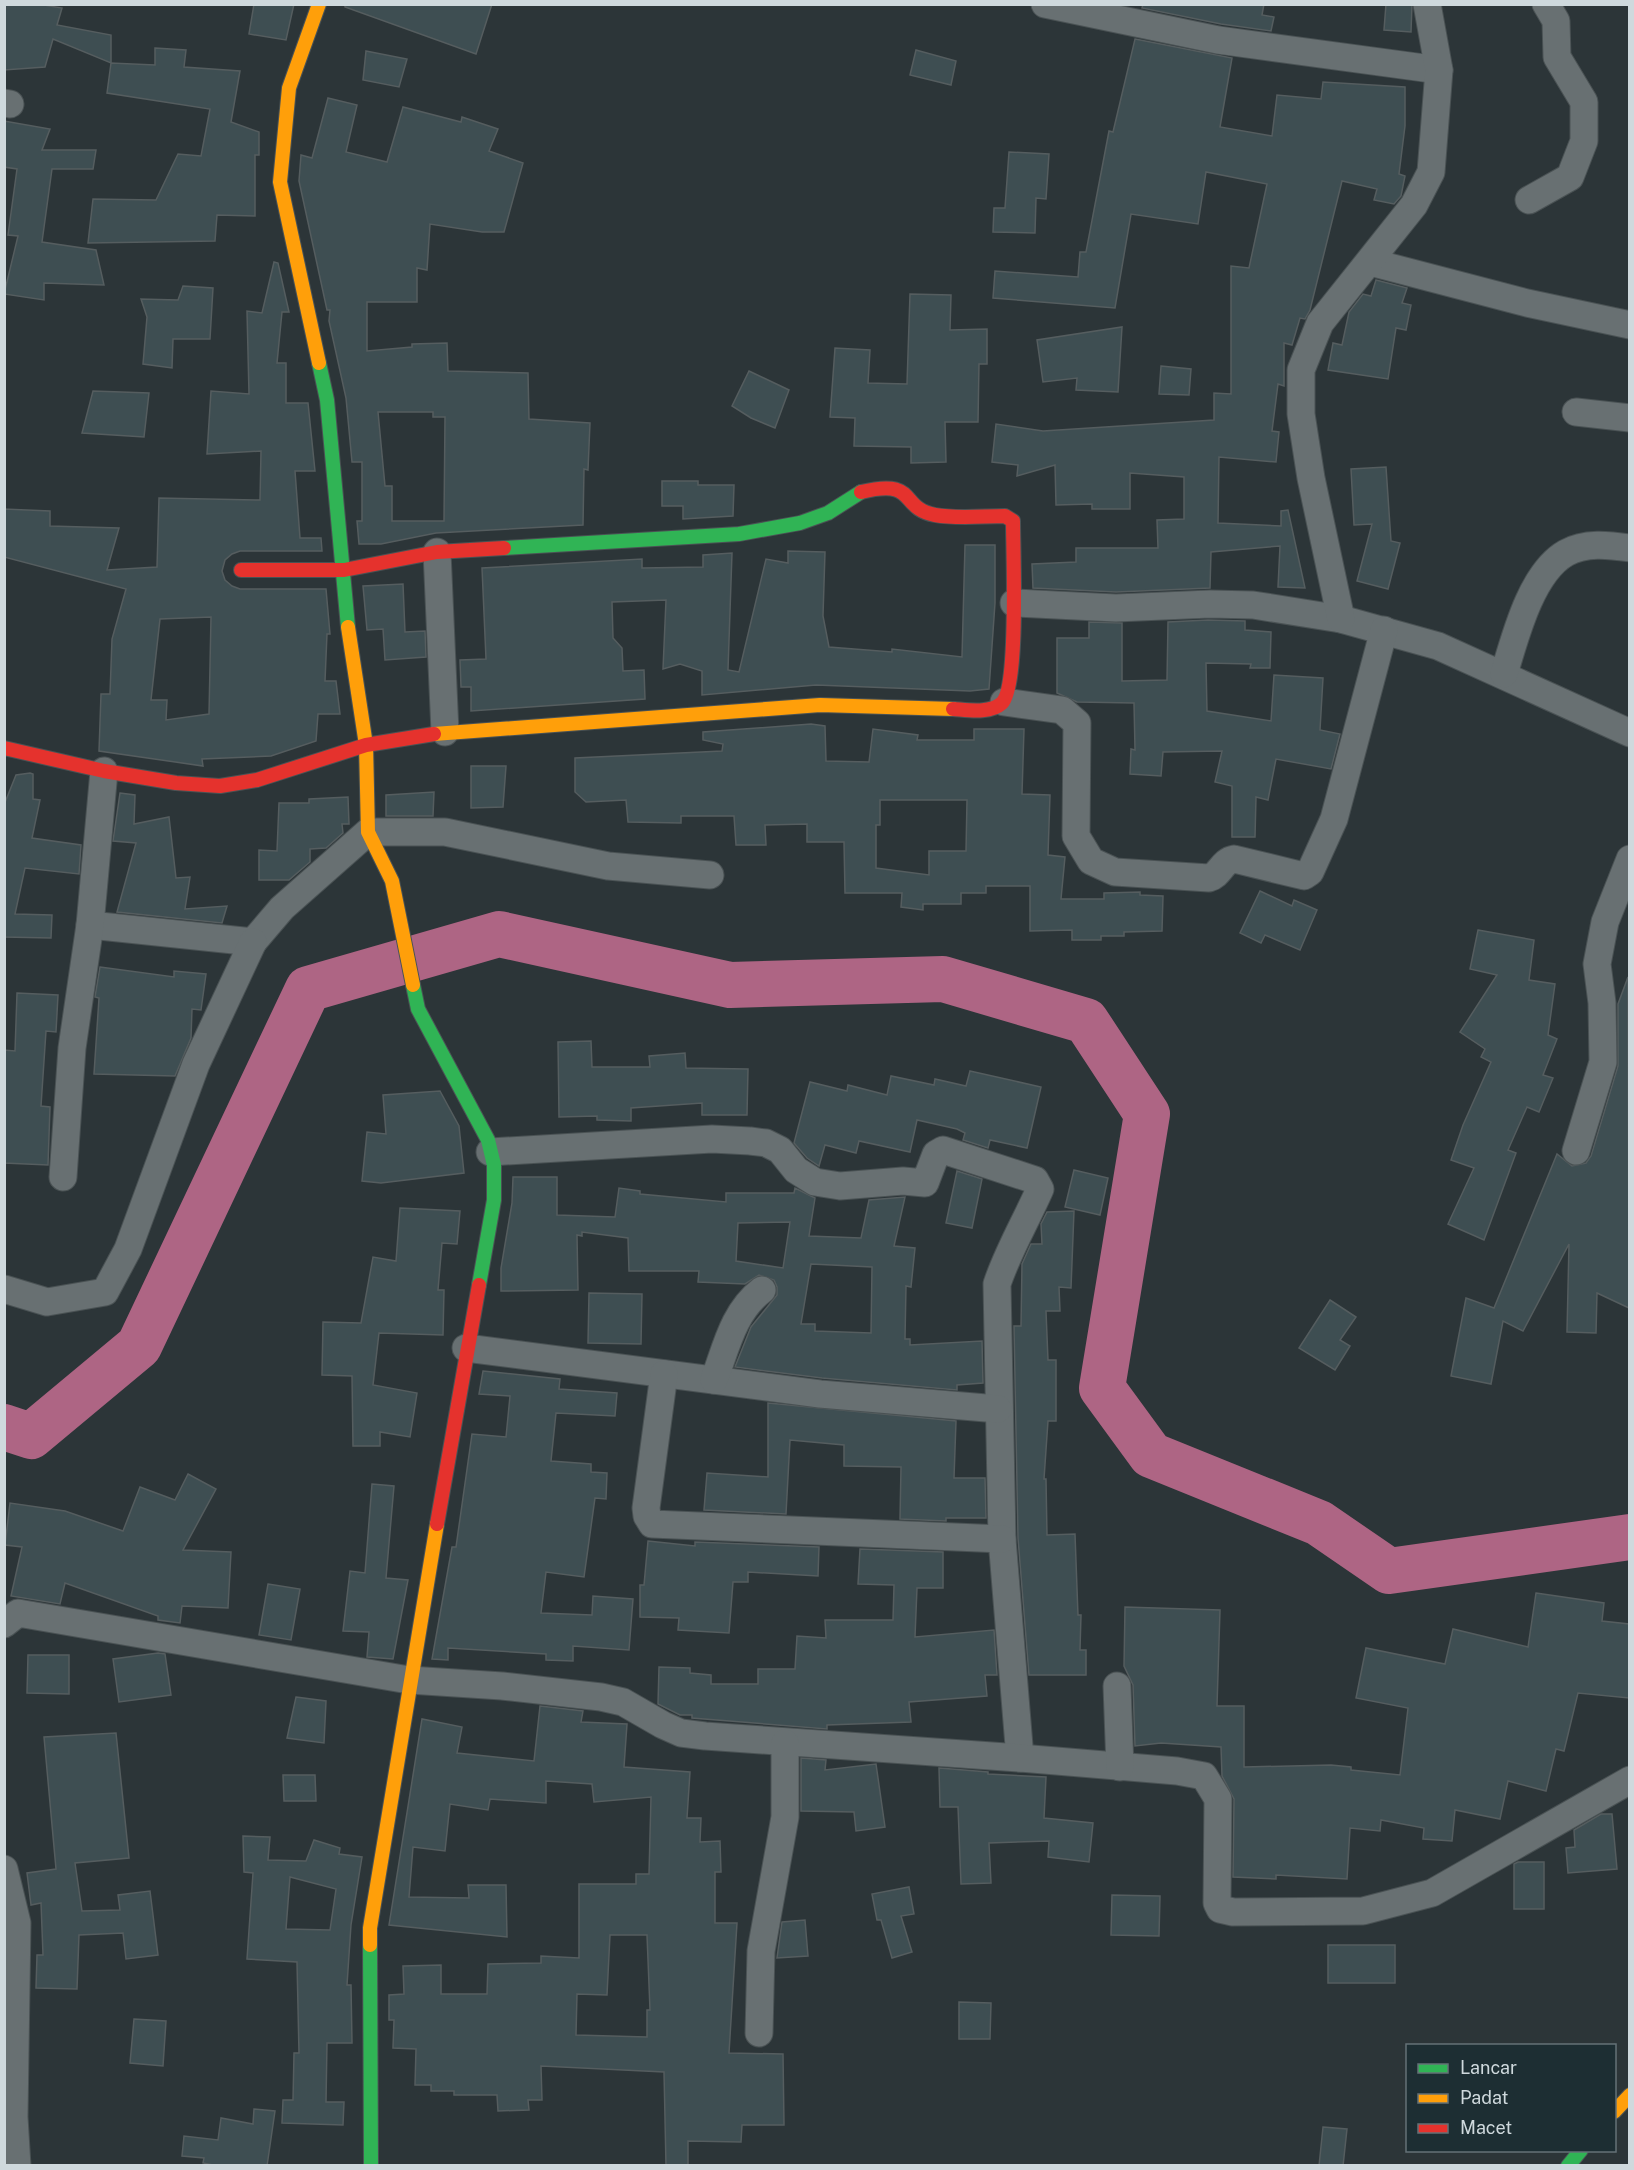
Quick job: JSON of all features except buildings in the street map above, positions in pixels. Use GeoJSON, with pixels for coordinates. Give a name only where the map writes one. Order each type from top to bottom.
{"type":"FeatureCollection","features":[{"type":"Feature","properties":{"kind":"street"},"geometry":{"type":"LineString","coordinates":[[319,4],[289,88],[280,182],[327,400],[351,661],[366,745],[368,832],[392,881],[418,1009],[488,1140],[494,1165],[494,1200],[409,1680],[370,1928],[371,2166]]}},
{"type":"Feature","properties":{"kind":"street"},"geometry":{"type":"LineString","coordinates":[[1045,4],[1218,40],[1439,70]]}},
{"type":"Feature","properties":{"kind":"street"},"geometry":{"type":"LineString","coordinates":[[1341,619],[1311,478],[1301,414],[1301,370],[1320,323],[1414,205],[1431,172],[1439,70],[1427,4]]}},
{"type":"Feature","properties":{"kind":"street"},"geometry":{"type":"LineString","coordinates":[[1529,200],[1570,177],[1584,141],[1584,102],[1557,57],[1556,21],[1546,4]]}},
{"type":"Feature","properties":{"kind":"street"},"geometry":{"type":"LineString","coordinates":[[1370,262],[1527,303],[1629,325]]}},
{"type":"Feature","properties":{"kind":"street"},"geometry":{"type":"LineString","coordinates":[[1576,412],[1629,418]]}},
{"type":"Feature","properties":{"kind":"street"},"geometry":{"type":"LineString","coordinates":[[4,748],[104,771],[176,783],[220,786],[257,780],[366,745],[445,732],[820,705],[981,710],[997,708],[1004,702],[1010,690],[1014,603],[1014,521],[1005,516],[934,515],[921,508],[898,488],[891,486],[857,493],[828,513],[800,523],[740,534],[437,552],[344,570],[241,570]]}},
{"type":"Feature","properties":{"kind":"street"},"geometry":{"type":"LineString","coordinates":[[1504,674],[1521,617],[1541,579],[1565,553],[1584,547],[1607,545],[1629,548]]}},
{"type":"Feature","properties":{"kind":"street"},"geometry":{"type":"LineString","coordinates":[[437,552],[445,732]]}},
{"type":"Feature","properties":{"kind":"street"},"geometry":{"type":"LineString","coordinates":[[1014,603],[1116,608],[1210,604],[1253,605],[1341,619],[1438,646],[1504,674],[1629,734]]}},
{"type":"Feature","properties":{"kind":"street"},"geometry":{"type":"LineString","coordinates":[[1004,702],[1062,710],[1077,723],[1076,837],[1091,861],[1103,868],[1115,872],[1209,878],[1226,862],[1234,859],[1304,876],[1310,872],[1334,819],[1384,630]]}},
{"type":"Feature","properties":{"kind":"street"},"geometry":{"type":"LineString","coordinates":[[63,1177],[72,1048],[90,925],[104,771]]}},
{"type":"Feature","properties":{"kind":"street"},"geometry":{"type":"LineString","coordinates":[[4,1289],[46,1302],[105,1292],[128,1249],[196,1064],[254,942],[282,908],[368,832],[445,832],[608,866],[710,875]]}},
{"type":"Feature","properties":{"kind":"street"},"geometry":{"type":"LineString","coordinates":[[1576,1151],[1603,1062],[1602,1003],[1597,964],[1605,922],[1629,859]]}},
{"type":"Feature","properties":{"kind":"street"},"geometry":{"type":"LineString","coordinates":[[90,925],[254,942]]}},
{"type":"Feature","properties":{"kind":"street"},"geometry":{"type":"LineString","coordinates":[[490,1152],[712,1139],[750,1141],[766,1143],[780,1150],[806,1178],[840,1186],[903,1181],[925,1183],[936,1154],[943,1150],[1035,1180],[1040,1189],[1022,1231],[1006,1257],[998,1284],[998,1409],[1002,1539],[1020,1758]]}},
{"type":"Feature","properties":{"kind":"street"},"geometry":{"type":"LineString","coordinates":[[714,1380],[737,1317],[749,1300],[762,1290]]}},
{"type":"Feature","properties":{"kind":"street"},"geometry":{"type":"LineString","coordinates":[[466,1348],[820,1394],[998,1409]]}},
{"type":"Feature","properties":{"kind":"street"},"geometry":{"type":"LineString","coordinates":[[664,1374],[646,1508],[646,1516],[652,1524],[1002,1539]]}},
{"type":"Feature","properties":{"kind":"street"},"geometry":{"type":"LineString","coordinates":[[4,1624],[18,1613],[409,1680],[502,1686],[601,1697],[623,1702],[663,1725],[681,1732],[785,1743],[1177,1771],[1204,1776],[1218,1799],[1217,1903],[1220,1910],[1226,1911],[1270,1914],[1363,1911],[1432,1893],[1629,1780]]}},
{"type":"Feature","properties":{"kind":"street"},"geometry":{"type":"LineString","coordinates":[[1117,1686],[1120,1767]]}},
{"type":"Feature","properties":{"kind":"street"},"geometry":{"type":"LineString","coordinates":[[759,2033],[760,1951],[785,1817],[785,1743]]}},
{"type":"Feature","properties":{"kind":"street"},"geometry":{"type":"LineString","coordinates":[[4,1869],[17,1923],[14,2117],[17,2166]]}},
{"type":"Feature","properties":{"kind":"street"},"geometry":{"type":"LineString","coordinates":[[1616,2110],[1629,2095]]}},
{"type":"Feature","properties":{"kind":"street"},"geometry":{"type":"LineString","coordinates":[[1568,2166],[1580,2152]]}},
{"type":"Feature","properties":{"kind":"waterway"},"geometry":{"type":"LineString","coordinates":[[4,1427],[31,1436],[139,1346],[308,989],[499,934],[730,985],[943,979],[1086,1021],[1147,1114],[1102,1388],[1151,1455],[1319,1523],[1389,1571],[1630,1537]]}},
{"type":"Feature","properties":{"kind":"traffic: fast"},"geometry":{"type":"LineString","coordinates":[[319,363],[327,400],[348,627]]}},
{"type":"Feature","properties":{"kind":"traffic: fast"},"geometry":{"type":"LineString","coordinates":[[504,548],[739,534],[800,523],[828,513],[861,492]]}},
{"type":"Feature","properties":{"kind":"traffic: fast"},"geometry":{"type":"LineString","coordinates":[[413,985],[418,1009],[488,1140],[494,1165],[494,1200],[479,1285]]}},
{"type":"Feature","properties":{"kind":"traffic: fast"},"geometry":{"type":"LineString","coordinates":[[370,1945],[371,2166]]}},
{"type":"Feature","properties":{"kind":"traffic: fast"},"geometry":{"type":"LineString","coordinates":[[1568,2166],[1579,2152]]}},
{"type":"Feature","properties":{"kind":"traffic: slow"},"geometry":{"type":"LineString","coordinates":[[319,4],[289,88],[280,182],[319,363]]}},
{"type":"Feature","properties":{"kind":"traffic: slow"},"geometry":{"type":"LineString","coordinates":[[348,627],[366,745],[368,832],[392,881],[413,985]]}},
{"type":"Feature","properties":{"kind":"traffic: slow"},"geometry":{"type":"LineString","coordinates":[[434,734],[820,705],[953,709]]}},
{"type":"Feature","properties":{"kind":"traffic: slow"},"geometry":{"type":"LineString","coordinates":[[370,1945],[370,1928],[437,1524]]}},
{"type":"Feature","properties":{"kind":"traffic: slow"},"geometry":{"type":"LineString","coordinates":[[1616,2110],[1630,2095]]}},
{"type":"Feature","properties":{"kind":"traffic: jam"},"geometry":{"type":"LineString","coordinates":[[861,492],[892,489],[900,491],[916,506],[935,515],[1005,516],[1013,521],[1013,646],[1007,692],[1002,703],[991,709],[953,709]]}},
{"type":"Feature","properties":{"kind":"traffic: jam"},"geometry":{"type":"LineString","coordinates":[[241,570],[344,570],[437,552],[504,548]]}},
{"type":"Feature","properties":{"kind":"traffic: jam"},"geometry":{"type":"LineString","coordinates":[[4,748],[104,771],[176,783],[220,786],[257,780],[366,745],[434,734]]}},
{"type":"Feature","properties":{"kind":"traffic: jam"},"geometry":{"type":"LineString","coordinates":[[437,1524],[479,1285]]}}]}
